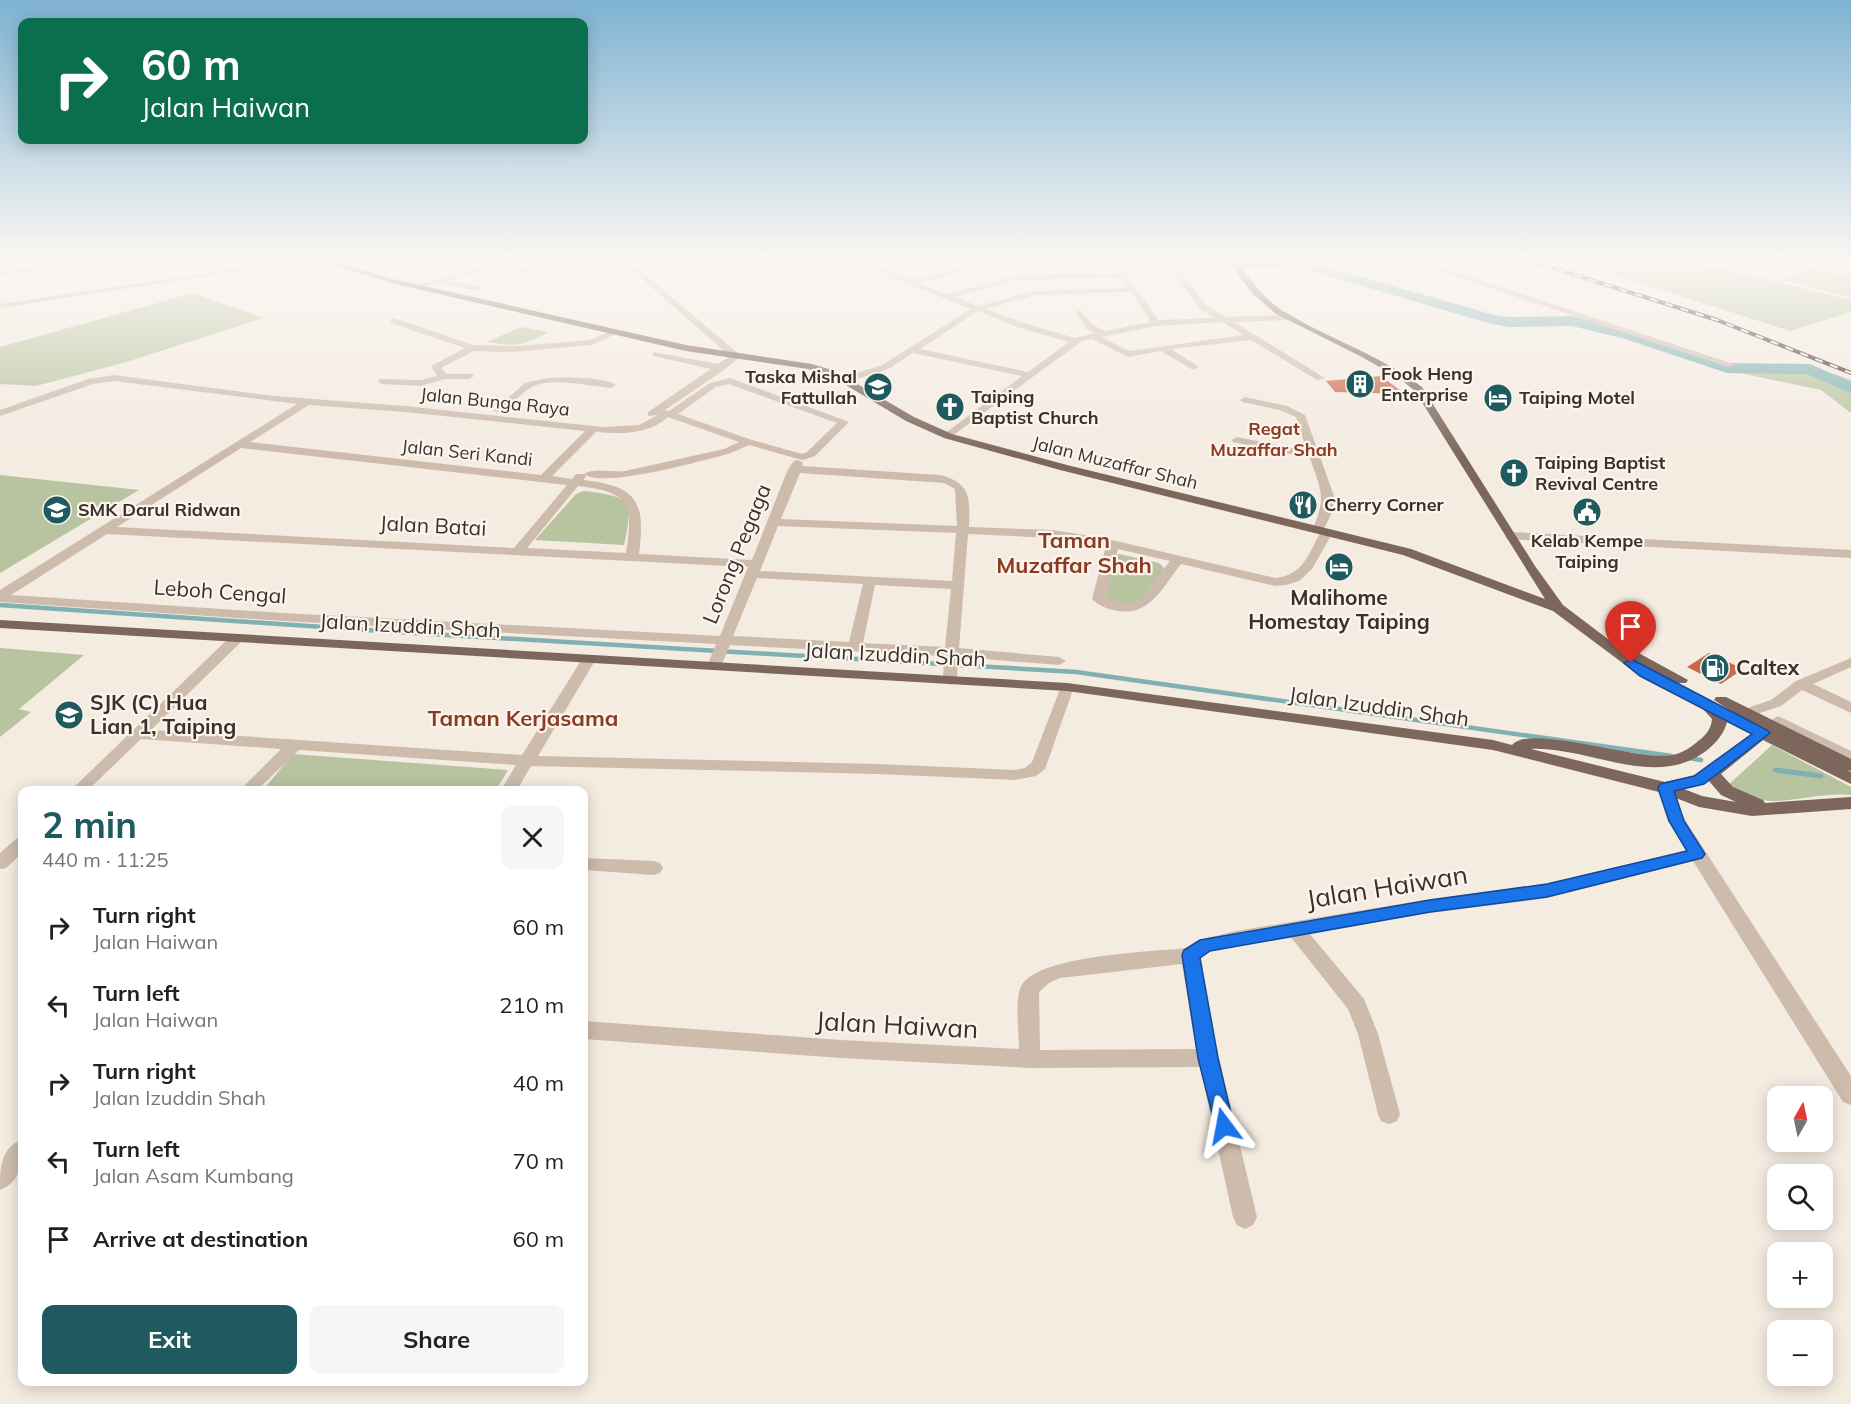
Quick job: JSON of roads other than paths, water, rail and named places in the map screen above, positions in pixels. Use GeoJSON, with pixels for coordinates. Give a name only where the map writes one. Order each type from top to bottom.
{"type":"FeatureCollection","features":[{"type":"Feature","properties":{"kind":"main road","name":"Jalan Muzaffar Shah"},"geometry":{"type":"LineString","coordinates":[[588,326],[686,348],[808,366],[845,380],[910,419],[948,436],[1064,468],[1433,560],[1558,608]]}},
{"type":"Feature","properties":{"kind":"main road"},"geometry":{"type":"LineString","coordinates":[[1305,326],[1363,354],[1402,376],[1419,389],[1558,608],[1645,673],[1744,718],[1770,727],[1849,774]]}},
{"type":"Feature","properties":{"kind":"main road","name":"Jalan Izuddin Shah"},"geometry":{"type":"LineString","coordinates":[[0,624],[589,659],[719,653],[950,665],[1067,687],[1493,745],[1665,788],[1698,780],[1711,773],[1770,727]]}},
{"type":"Feature","properties":{"kind":"main road"},"geometry":{"type":"LineString","coordinates":[[1603,642],[1649,663],[1744,718]]}},
{"type":"Feature","properties":{"kind":"main road"},"geometry":{"type":"LineString","coordinates":[[1493,745],[1556,744],[1652,762],[1687,757],[1716,734],[1720,718],[1714,712],[1683,695],[1680,690]]}},
{"type":"Feature","properties":{"kind":"main road"},"geometry":{"type":"LineString","coordinates":[[1711,773],[1727,791],[1744,800],[1774,809]]}},
{"type":"Feature","properties":{"kind":"main road"},"geometry":{"type":"LineString","coordinates":[[1665,788],[1713,804],[1752,810],[1851,803]]}},
{"type":"Feature","properties":{"kind":"street"},"geometry":{"type":"LineString","coordinates":[[407,326],[471,348],[514,349],[568,345],[592,342],[616,332]]}},
{"type":"Feature","properties":{"kind":"street"},"geometry":{"type":"LineString","coordinates":[[700,326],[736,356]]}},
{"type":"Feature","properties":{"kind":"street"},"geometry":{"type":"LineString","coordinates":[[845,380],[875,371],[950,326]]}},
{"type":"Feature","properties":{"kind":"street"},"geometry":{"type":"LineString","coordinates":[[1022,326],[1076,341]]}},
{"type":"Feature","properties":{"kind":"street"},"geometry":{"type":"LineString","coordinates":[[1089,326],[1101,333]]}},
{"type":"Feature","properties":{"kind":"street"},"geometry":{"type":"LineString","coordinates":[[948,436],[1076,341],[1091,335],[1142,326]]}},
{"type":"Feature","properties":{"kind":"street"},"geometry":{"type":"LineString","coordinates":[[1231,326],[1320,378]]}},
{"type":"Feature","properties":{"kind":"street"},"geometry":{"type":"LineString","coordinates":[[1613,326],[1731,364]]}},
{"type":"Feature","properties":{"kind":"street"},"geometry":{"type":"LineString","coordinates":[[1091,335],[1122,352],[1137,353],[1251,337]]}},
{"type":"Feature","properties":{"kind":"street"},"geometry":{"type":"LineString","coordinates":[[443,377],[438,374],[436,367],[471,348]]}},
{"type":"Feature","properties":{"kind":"street"},"geometry":{"type":"LineString","coordinates":[[1162,348],[1193,367]]}},
{"type":"Feature","properties":{"kind":"street"},"geometry":{"type":"LineString","coordinates":[[912,350],[1029,375]]}},
{"type":"Feature","properties":{"kind":"street"},"geometry":{"type":"LineString","coordinates":[[656,354],[721,368]]}},
{"type":"Feature","properties":{"kind":"street","name":"Jalan Bunga Raya"},"geometry":{"type":"LineString","coordinates":[[0,413],[103,378],[306,402],[405,409],[618,431],[640,428],[658,422],[664,413],[736,356]]}},
{"type":"Feature","properties":{"kind":"street"},"geometry":{"type":"LineString","coordinates":[[382,381],[421,383],[443,377],[469,376]]}},
{"type":"Feature","properties":{"kind":"street"},"geometry":{"type":"LineString","coordinates":[[498,411],[528,384],[535,382],[563,381],[611,385]]}},
{"type":"Feature","properties":{"kind":"street"},"geometry":{"type":"LineString","coordinates":[[730,381],[844,422],[811,454],[802,457],[748,442],[664,413],[713,385],[730,381]]}},
{"type":"Feature","properties":{"kind":"street"},"geometry":{"type":"LineString","coordinates":[[773,522],[1053,534],[1113,544],[1242,575],[1287,582],[1301,576],[1322,531],[1328,496],[1300,415],[1282,408],[1245,400]]}},
{"type":"Feature","properties":{"kind":"street"},"geometry":{"type":"LineString","coordinates":[[0,597],[306,402]]}},
{"type":"Feature","properties":{"kind":"street","name":"Jalan Bunga Raya"},"geometry":{"type":"LineString","coordinates":[[416,404],[621,423],[664,413]]}},
{"type":"Feature","properties":{"kind":"street"},"geometry":{"type":"LineString","coordinates":[[548,474],[593,429]]}},
{"type":"Feature","properties":{"kind":"street"},"geometry":{"type":"LineString","coordinates":[[1237,440],[1314,456]]}},
{"type":"Feature","properties":{"kind":"street"},"geometry":{"type":"LineString","coordinates":[[519,550],[579,477],[625,474],[727,451],[748,442]]}},
{"type":"Feature","properties":{"kind":"street","name":"Jalan Seri Kandi"},"geometry":{"type":"LineString","coordinates":[[237,444],[579,477],[618,490],[627,498],[638,517],[632,557]]}},
{"type":"Feature","properties":{"kind":"street","name":"Lorong Pegaga"},"geometry":{"type":"LineString","coordinates":[[719,653],[794,469],[802,457]]}},
{"type":"Feature","properties":{"kind":"street"},"geometry":{"type":"LineString","coordinates":[[794,469],[949,480],[960,488],[963,497],[962,531],[950,665]]}},
{"type":"Feature","properties":{"kind":"street","name":"Jalan Batai"},"geometry":{"type":"LineString","coordinates":[[107,530],[632,557],[870,580],[957,585]]}},
{"type":"Feature","properties":{"kind":"street"},"geometry":{"type":"LineString","coordinates":[[1511,537],[1851,554]]}},
{"type":"Feature","properties":{"kind":"street"},"geometry":{"type":"LineString","coordinates":[[1113,544],[1111,561],[1099,590],[1099,599],[1116,607],[1137,607],[1144,603],[1178,559]]}},
{"type":"Feature","properties":{"kind":"street"},"geometry":{"type":"LineString","coordinates":[[855,648],[870,580]]}},
{"type":"Feature","properties":{"kind":"street","name":"Leboh Cengal"},"geometry":{"type":"LineString","coordinates":[[0,597],[296,618],[719,653],[855,648],[950,665],[1059,661]]}},
{"type":"Feature","properties":{"kind":"street"},"geometry":{"type":"LineString","coordinates":[[83,786],[140,734],[236,639]]}},
{"type":"Feature","properties":{"kind":"street"},"geometry":{"type":"LineString","coordinates":[[512,786],[589,659]]}},
{"type":"Feature","properties":{"kind":"street"},"geometry":{"type":"LineString","coordinates":[[1744,718],[1755,710],[1776,703],[1801,684],[1851,662]]}},
{"type":"Feature","properties":{"kind":"street"},"geometry":{"type":"LineString","coordinates":[[1801,684],[1851,708]]}},
{"type":"Feature","properties":{"kind":"street"},"geometry":{"type":"LineString","coordinates":[[140,734],[527,761],[878,769],[1015,775],[1030,772],[1039,765],[1067,687]]}},
{"type":"Feature","properties":{"kind":"street"},"geometry":{"type":"LineString","coordinates":[[1776,703],[1770,727],[1851,757]]}},
{"type":"Feature","properties":{"kind":"street"},"geometry":{"type":"LineString","coordinates":[[252,786],[296,744]]}},
{"type":"Feature","properties":{"kind":"street"},"geometry":{"type":"LineString","coordinates":[[1665,788],[1677,821],[1851,1095]]}},
{"type":"Feature","properties":{"kind":"street"},"geometry":{"type":"LineString","coordinates":[[0,863],[18,847]]}},
{"type":"Feature","properties":{"kind":"street","name":"Jalan Haiwan"},"geometry":{"type":"LineString","coordinates":[[1030,1059],[1029,990],[1041,977],[1060,970],[1190,955],[1206,945],[1294,928],[1430,906],[1547,891],[1697,854]]}},
{"type":"Feature","properties":{"kind":"street"},"geometry":{"type":"LineString","coordinates":[[588,864],[654,868]]}},
{"type":"Feature","properties":{"kind":"street"},"geometry":{"type":"LineString","coordinates":[[1294,928],[1357,1005],[1368,1034],[1389,1114]]}},
{"type":"Feature","properties":{"kind":"street"},"geometry":{"type":"LineString","coordinates":[[1190,955],[1208,1058],[1245,1217]]}},
{"type":"Feature","properties":{"kind":"street","name":"Jalan Haiwan"},"geometry":{"type":"LineString","coordinates":[[588,1030],[829,1048],[1030,1059],[1208,1058]]}},
{"type":"Feature","properties":{"kind":"street"},"geometry":{"type":"LineString","coordinates":[[0,1179],[18,1155]]}},
{"type":"Feature","properties":{"kind":"waterway"},"geometry":{"type":"LineString","coordinates":[[1587,326],[1625,334],[1727,368],[1810,369],[1851,388]]}},
{"type":"Feature","properties":{"kind":"waterway"},"geometry":{"type":"LineString","coordinates":[[0,605],[396,632],[1076,672],[1672,756]]}},
{"type":"Feature","properties":{"kind":"waterway"},"geometry":{"type":"LineString","coordinates":[[1689,758],[1701,760]]}},
{"type":"Feature","properties":{"kind":"waterway"},"geometry":{"type":"LineString","coordinates":[[1775,770],[1821,776]]}},
{"type":"Feature","properties":{"kind":"railway"},"geometry":{"type":"LineString","coordinates":[[1731,326],[1851,373]]}},
{"type":"Feature","properties":{"kind":"place","name":"Fook Heng Enterprise"},"geometry":{"type":"Point","coordinates":[1360,384]}},
{"type":"Feature","properties":{"kind":"place","name":"Taska Mishal Fattullah"},"geometry":{"type":"Point","coordinates":[878,387]}},
{"type":"Feature","properties":{"kind":"place","name":"Taiping Motel"},"geometry":{"type":"Point","coordinates":[1498,398]}},
{"type":"Feature","properties":{"kind":"place","name":"Taiping Baptist Church"},"geometry":{"type":"Point","coordinates":[950,407]}},
{"type":"Feature","properties":{"kind":"place","name":"Taiping Baptist Revival Centre"},"geometry":{"type":"Point","coordinates":[1514,473]}},
{"type":"Feature","properties":{"kind":"place","name":"Cherry Corner"},"geometry":{"type":"Point","coordinates":[1303,505]}},
{"type":"Feature","properties":{"kind":"place","name":"SMK Darul Ridwan"},"geometry":{"type":"Point","coordinates":[57,510]}},
{"type":"Feature","properties":{"kind":"place","name":"Kelab Kempe Taiping"},"geometry":{"type":"Point","coordinates":[1587,512]}},
{"type":"Feature","properties":{"kind":"place","name":"Malihome Homestay Taiping"},"geometry":{"type":"Point","coordinates":[1339,567]}},
{"type":"Feature","properties":{"kind":"place","name":"Caltex"},"geometry":{"type":"Point","coordinates":[1715,668]}},
{"type":"Feature","properties":{"kind":"place","name":"SJK (C) Hua Lian 1, Taiping"},"geometry":{"type":"Point","coordinates":[69,715]}},
{"type":"Feature","properties":{"kind":"district","name":"Regat Muzaffar Shah"},"geometry":{"type":"Point","coordinates":[1274,439]}},
{"type":"Feature","properties":{"kind":"district","name":"Taman Muzaffar Shah"},"geometry":{"type":"Point","coordinates":[1074,552]}},
{"type":"Feature","properties":{"kind":"district","name":"Taman Kerjasama"},"geometry":{"type":"Point","coordinates":[523,718]}}]}
